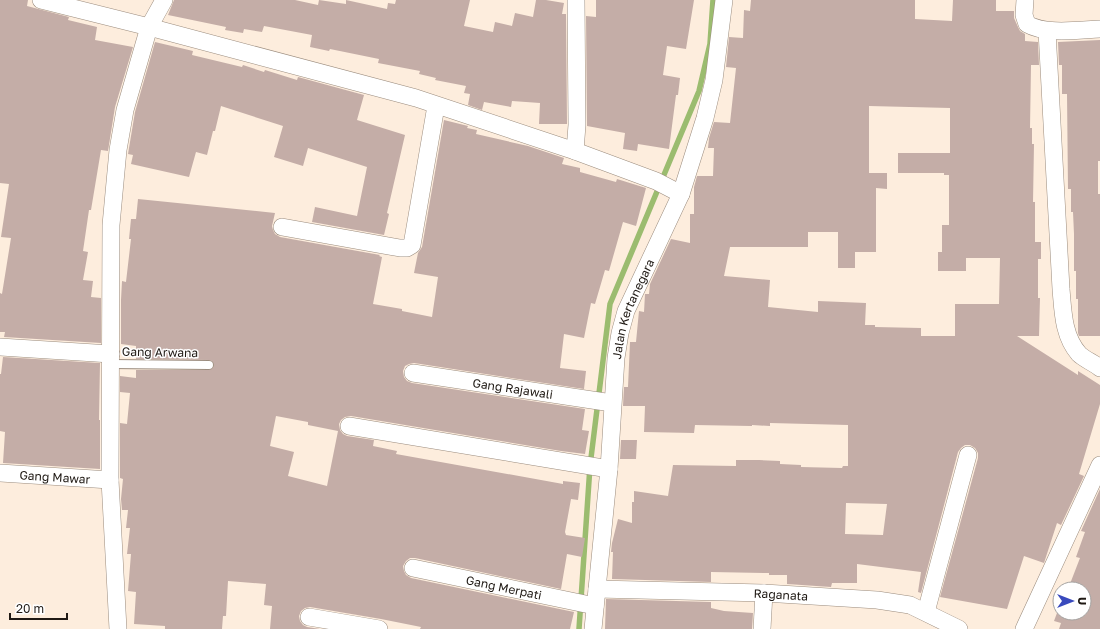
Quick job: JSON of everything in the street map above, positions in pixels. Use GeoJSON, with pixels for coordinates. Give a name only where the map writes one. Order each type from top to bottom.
{"type":"FeatureCollection","features":[{"type":"Feature","properties":{"kind":"street"},"geometry":{"type":"LineString","coordinates":[[41,0],[416,98],[436,106],[575,151],[656,181],[677,192]]}},
{"type":"Feature","properties":{"kind":"street"},"geometry":{"type":"LineString","coordinates":[[118,629],[110,480],[111,225],[118,150],[125,110],[149,27],[164,0]]}},
{"type":"Feature","properties":{"kind":"street"},"geometry":{"type":"LineString","coordinates":[[575,151],[577,125],[576,0]]}},
{"type":"Feature","properties":{"kind":"street","name":"Jalan Kertanegara"},"geometry":{"type":"LineString","coordinates":[[593,629],[591,605],[596,589],[604,468],[616,358],[626,311],[677,192],[705,118],[714,80],[724,0]]}},
{"type":"Feature","properties":{"kind":"street"},"geometry":{"type":"LineString","coordinates":[[1025,0],[1024,15],[1026,24],[1033,28],[1047,30],[1100,29]]}},
{"type":"Feature","properties":{"kind":"street"},"geometry":{"type":"LineString","coordinates":[[1047,30],[1060,289],[1070,341],[1080,355],[1100,368]]}},
{"type":"Feature","properties":{"kind":"street"},"geometry":{"type":"LineString","coordinates":[[282,227],[400,248],[407,248],[412,245],[436,106]]}},
{"type":"Feature","properties":{"kind":"street"},"geometry":{"type":"LineString","coordinates":[[0,347],[111,359]]}},
{"type":"Feature","properties":{"kind":"street"},"geometry":{"type":"LineString","coordinates":[[1080,355],[1100,354]]}},
{"type":"Feature","properties":{"kind":"street","name":"Gang Rajawali"},"geometry":{"type":"LineString","coordinates":[[412,373],[610,403]]}},
{"type":"Feature","properties":{"kind":"street"},"geometry":{"type":"LineString","coordinates":[[349,426],[604,468]]}},
{"type":"Feature","properties":{"kind":"street"},"geometry":{"type":"LineString","coordinates":[[926,612],[968,455]]}},
{"type":"Feature","properties":{"kind":"street"},"geometry":{"type":"LineString","coordinates":[[1024,629],[1100,465]]}},
{"type":"Feature","properties":{"kind":"street","name":"Gang Mawar"},"geometry":{"type":"LineString","coordinates":[[0,473],[110,480]]}},
{"type":"Feature","properties":{"kind":"street","name":"Gang Merpati"},"geometry":{"type":"LineString","coordinates":[[412,568],[591,605]]}},
{"type":"Feature","properties":{"kind":"street","name":"Raganata"},"geometry":{"type":"LineString","coordinates":[[596,589],[764,593],[877,600],[910,605],[959,629]]}},
{"type":"Feature","properties":{"kind":"street"},"geometry":{"type":"LineString","coordinates":[[762,629],[764,593]]}},
{"type":"Feature","properties":{"kind":"street"},"geometry":{"type":"LineString","coordinates":[[309,617],[379,629]]}},
{"type":"Feature","properties":{"kind":"lane","name":"Gang Arwana"},"geometry":{"type":"LineString","coordinates":[[111,359],[209,365]]}},
{"type":"Feature","properties":{"kind":"building"},"geometry":{"type":"Polygon","coordinates":[[[0,0],[28,0],[27,6],[69,17],[68,20],[97,27],[95,40],[133,47],[115,107],[108,151],[101,150],[91,210],[89,210],[83,251],[88,252],[83,280],[93,281],[91,297],[101,298],[101,343],[4,337],[5,332],[0,332],[0,293],[2,294],[11,238],[1,237],[9,184],[0,183],[0,0]]]}},
{"type":"Feature","properties":{"kind":"building"},"geometry":{"type":"Polygon","coordinates":[[[174,0],[295,0],[318,5],[319,0],[346,4],[346,0],[387,9],[388,3],[395,4],[396,0],[470,0],[464,26],[493,32],[495,22],[512,26],[515,13],[533,17],[536,0],[564,3],[562,14],[566,14],[567,124],[539,124],[540,103],[512,101],[511,107],[484,102],[482,110],[468,105],[470,94],[464,93],[466,86],[435,80],[436,78],[419,74],[420,71],[378,63],[379,59],[330,49],[329,51],[310,47],[312,35],[264,26],[262,32],[244,29],[243,33],[225,30],[226,27],[168,15],[174,0]]]}},
{"type":"Feature","properties":{"kind":"building"},"geometry":{"type":"Polygon","coordinates":[[[596,0],[694,0],[686,49],[667,46],[663,75],[680,78],[678,95],[676,95],[669,149],[638,144],[637,151],[623,149],[625,133],[587,126],[586,16],[596,17],[596,0]]]}},
{"type":"Feature","properties":{"kind":"building"},"geometry":{"type":"Polygon","coordinates":[[[751,0],[915,0],[915,19],[952,21],[953,0],[996,0],[996,11],[1014,11],[1014,18],[1018,27],[1020,31],[1025,34],[1025,41],[1038,42],[1039,65],[1031,65],[1030,128],[1032,128],[1032,144],[1034,144],[1033,202],[1035,202],[1035,242],[1041,242],[1041,259],[1038,259],[1038,298],[1040,298],[1039,336],[1017,336],[1078,375],[1078,371],[1100,385],[1100,404],[1079,474],[1084,476],[1061,525],[1057,523],[1044,563],[1024,556],[1007,609],[940,597],[978,458],[978,453],[975,448],[970,445],[965,445],[958,452],[921,593],[918,592],[921,572],[857,564],[857,583],[832,583],[831,587],[787,584],[787,575],[769,575],[769,573],[711,572],[711,582],[612,579],[613,552],[611,552],[618,519],[632,523],[632,502],[634,502],[634,491],[668,496],[673,465],[736,466],[736,460],[759,460],[780,461],[780,464],[801,465],[801,467],[842,468],[843,466],[848,466],[848,425],[770,423],[770,426],[695,425],[694,433],[644,432],[645,406],[623,406],[624,387],[628,387],[630,342],[636,342],[639,311],[644,312],[645,294],[649,294],[650,284],[671,239],[690,243],[690,214],[694,214],[694,187],[697,176],[713,176],[714,148],[708,148],[709,138],[714,122],[730,123],[736,68],[726,67],[729,37],[743,38],[744,10],[750,11],[751,0]],[[869,106],[869,173],[887,173],[887,189],[876,188],[876,252],[855,252],[855,268],[838,268],[838,232],[808,232],[808,247],[730,247],[724,276],[770,280],[768,307],[818,312],[818,301],[866,303],[865,325],[875,325],[875,327],[921,328],[921,336],[955,336],[955,304],[999,304],[1000,258],[966,258],[966,271],[938,271],[938,252],[942,252],[942,225],[949,225],[949,175],[944,175],[944,173],[898,173],[898,153],[950,153],[950,108],[869,106]],[[846,503],[845,534],[883,535],[887,504],[846,503]]]}},
{"type":"Feature","properties":{"kind":"building"},"geometry":{"type":"Polygon","coordinates":[[[1100,40],[1100,161],[1098,161],[1098,194],[1100,194],[1100,336],[1079,336],[1078,299],[1076,299],[1076,271],[1074,271],[1073,212],[1071,212],[1071,189],[1068,189],[1067,94],[1062,94],[1062,65],[1059,65],[1058,42],[1100,40]]]}},
{"type":"Feature","properties":{"kind":"building"},"geometry":{"type":"Polygon","coordinates":[[[155,42],[193,51],[192,55],[242,67],[243,65],[264,72],[265,70],[297,80],[298,77],[364,95],[357,120],[405,135],[387,213],[389,214],[384,235],[312,222],[315,207],[357,216],[367,167],[308,148],[303,166],[274,157],[283,126],[221,106],[207,155],[196,152],[189,177],[131,164],[133,155],[128,154],[135,112],[155,42]]]}},
{"type":"Feature","properties":{"kind":"building"},"geometry":{"type":"Polygon","coordinates":[[[444,120],[468,126],[467,128],[477,130],[476,134],[528,146],[564,158],[562,164],[580,168],[580,172],[616,182],[617,179],[646,188],[636,226],[623,222],[609,271],[605,270],[595,304],[591,303],[584,338],[564,334],[560,368],[586,371],[584,389],[414,363],[405,366],[403,371],[404,377],[407,381],[412,383],[585,409],[582,430],[589,431],[585,454],[351,416],[345,417],[339,424],[340,430],[343,434],[347,436],[374,440],[373,446],[397,451],[396,454],[563,484],[563,481],[580,483],[578,500],[571,499],[565,532],[566,535],[585,538],[582,557],[567,554],[561,589],[415,558],[410,558],[403,566],[406,575],[411,578],[574,612],[570,629],[420,629],[421,627],[310,607],[301,611],[299,616],[300,621],[307,627],[320,629],[270,629],[272,606],[264,605],[266,584],[228,581],[226,616],[223,616],[222,629],[165,629],[165,626],[134,624],[136,592],[128,591],[131,554],[127,554],[130,528],[126,528],[128,510],[122,510],[121,499],[123,479],[120,478],[120,423],[127,424],[130,393],[120,392],[120,376],[136,378],[136,370],[209,370],[213,368],[214,365],[212,361],[209,360],[136,359],[136,346],[121,344],[122,281],[126,282],[131,239],[129,239],[131,219],[136,219],[138,199],[275,213],[272,226],[275,234],[280,237],[380,255],[379,256],[382,257],[373,304],[402,309],[402,311],[432,317],[438,277],[414,273],[418,253],[422,247],[444,120]],[[276,416],[270,446],[294,452],[288,476],[327,486],[338,431],[308,425],[308,422],[276,416]]]}},
{"type":"Feature","properties":{"kind":"building"},"geometry":{"type":"Polygon","coordinates":[[[3,357],[100,363],[100,469],[3,463],[5,432],[0,431],[0,374],[3,357]]]}},
{"type":"Feature","properties":{"kind":"building"},"geometry":{"type":"Polygon","coordinates":[[[621,440],[637,440],[636,459],[620,459],[621,440]]]}},
{"type":"Feature","properties":{"kind":"building"},"geometry":{"type":"Polygon","coordinates":[[[1100,489],[1100,629],[1059,629],[1061,623],[1054,621],[1092,621],[1092,581],[1071,581],[1080,558],[1076,557],[1085,532],[1081,531],[1100,489]]]}},
{"type":"Feature","properties":{"kind":"building"},"geometry":{"type":"Polygon","coordinates":[[[606,599],[711,602],[711,608],[724,611],[753,613],[752,629],[605,629],[606,599]]]}},
{"type":"Feature","properties":{"kind":"waterway"},"geometry":{"type":"LineString","coordinates":[[579,629],[590,466],[610,304],[699,91],[710,44],[713,0]]}}]}
